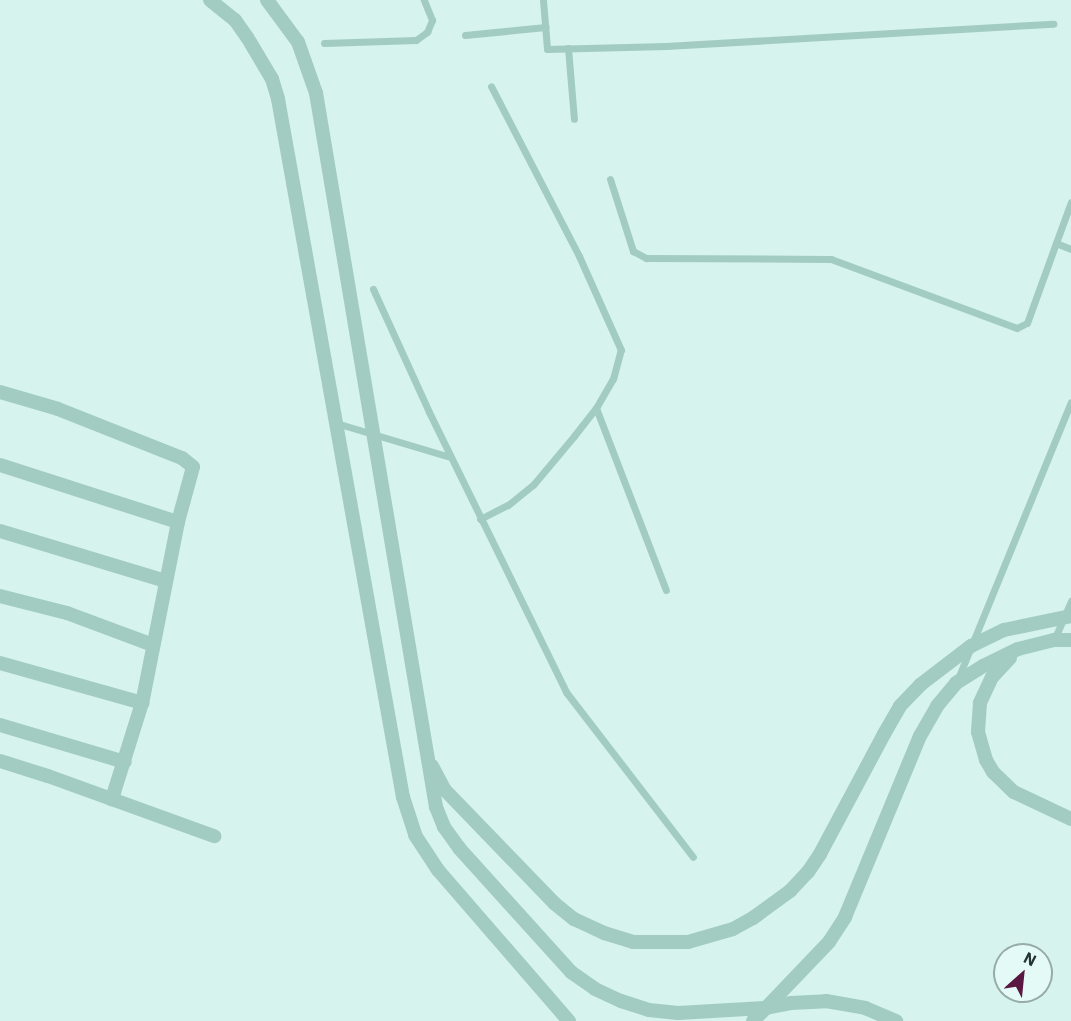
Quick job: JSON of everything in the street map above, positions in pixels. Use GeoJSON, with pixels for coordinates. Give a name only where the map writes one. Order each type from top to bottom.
{"type":"FeatureCollection","features":[{"type":"Feature","properties":{"kind":"street"},"geometry":{"type":"LineString","coordinates":[[210,0],[235,20],[248,38],[272,79],[278,99],[403,797],[415,835],[438,870],[569,1021]]}},
{"type":"Feature","properties":{"kind":"street"},"geometry":{"type":"LineString","coordinates":[[267,0],[298,42],[312,76],[431,789],[444,827],[472,864],[571,972],[595,989],[621,1001],[649,1010],[678,1013],[766,1008],[791,1003],[846,1003],[896,1021]]}},
{"type":"Feature","properties":{"kind":"street"},"geometry":{"type":"LineString","coordinates":[[0,392],[58,409],[182,458],[193,467],[165,581],[142,703],[112,799]]}},
{"type":"Feature","properties":{"kind":"street"},"geometry":{"type":"LineString","coordinates":[[0,465],[178,522]]}},
{"type":"Feature","properties":{"kind":"street"},"geometry":{"type":"LineString","coordinates":[[0,531],[165,581]]}},
{"type":"Feature","properties":{"kind":"street"},"geometry":{"type":"LineString","coordinates":[[0,596],[67,614],[153,645]]}},
{"type":"Feature","properties":{"kind":"street"},"geometry":{"type":"LineString","coordinates":[[423,741],[434,772],[444,789],[554,903],[574,919],[604,933],[633,942],[688,942],[733,929],[759,914],[790,891],[820,854],[900,706],[920,685],[971,646],[1004,630],[1071,616]]}},
{"type":"Feature","properties":{"kind":"street"},"geometry":{"type":"LineString","coordinates":[[753,1021],[829,942],[845,917],[920,736],[937,706],[956,683],[983,666],[1018,649],[1049,641],[1071,640]]}},
{"type":"Feature","properties":{"kind":"street"},"geometry":{"type":"LineString","coordinates":[[1049,641],[1020,651],[1008,659],[992,677],[980,703],[978,732],[986,760],[993,772],[1014,792],[1071,819]]}},
{"type":"Feature","properties":{"kind":"street"},"geometry":{"type":"LineString","coordinates":[[0,663],[142,703]]}},
{"type":"Feature","properties":{"kind":"street"},"geometry":{"type":"LineString","coordinates":[[0,725],[125,762]]}},
{"type":"Feature","properties":{"kind":"street"},"geometry":{"type":"LineString","coordinates":[[0,761],[214,836]]}},
{"type":"Feature","properties":{"kind":"lane"},"geometry":{"type":"LineString","coordinates":[[324,44],[416,40],[427,32],[432,20],[424,0]]}},
{"type":"Feature","properties":{"kind":"lane"},"geometry":{"type":"LineString","coordinates":[[543,0],[547,49],[666,46],[1053,24]]}},
{"type":"Feature","properties":{"kind":"lane"},"geometry":{"type":"LineString","coordinates":[[465,35],[546,27]]}},
{"type":"Feature","properties":{"kind":"lane"},"geometry":{"type":"LineString","coordinates":[[568,48],[573,119]]}},
{"type":"Feature","properties":{"kind":"lane"},"geometry":{"type":"LineString","coordinates":[[480,519],[508,505],[533,485],[596,408],[618,369],[621,350],[619,340],[491,86]]}},
{"type":"Feature","properties":{"kind":"lane"},"geometry":{"type":"LineString","coordinates":[[610,179],[633,251],[646,258],[831,259],[1017,328],[1027,323],[1071,202]]}},
{"type":"Feature","properties":{"kind":"lane"},"geometry":{"type":"LineString","coordinates":[[1056,243],[1071,249]]}},
{"type":"Feature","properties":{"kind":"lane"},"geometry":{"type":"LineString","coordinates":[[373,289],[450,457],[566,693],[693,857]]}},
{"type":"Feature","properties":{"kind":"lane"},"geometry":{"type":"LineString","coordinates":[[956,683],[1071,402]]}},
{"type":"Feature","properties":{"kind":"lane"},"geometry":{"type":"LineString","coordinates":[[596,408],[666,590]]}},
{"type":"Feature","properties":{"kind":"lane"},"geometry":{"type":"LineString","coordinates":[[336,423],[450,457]]}},
{"type":"Feature","properties":{"kind":"lane"},"geometry":{"type":"LineString","coordinates":[[1049,641],[1071,601]]}}]}
